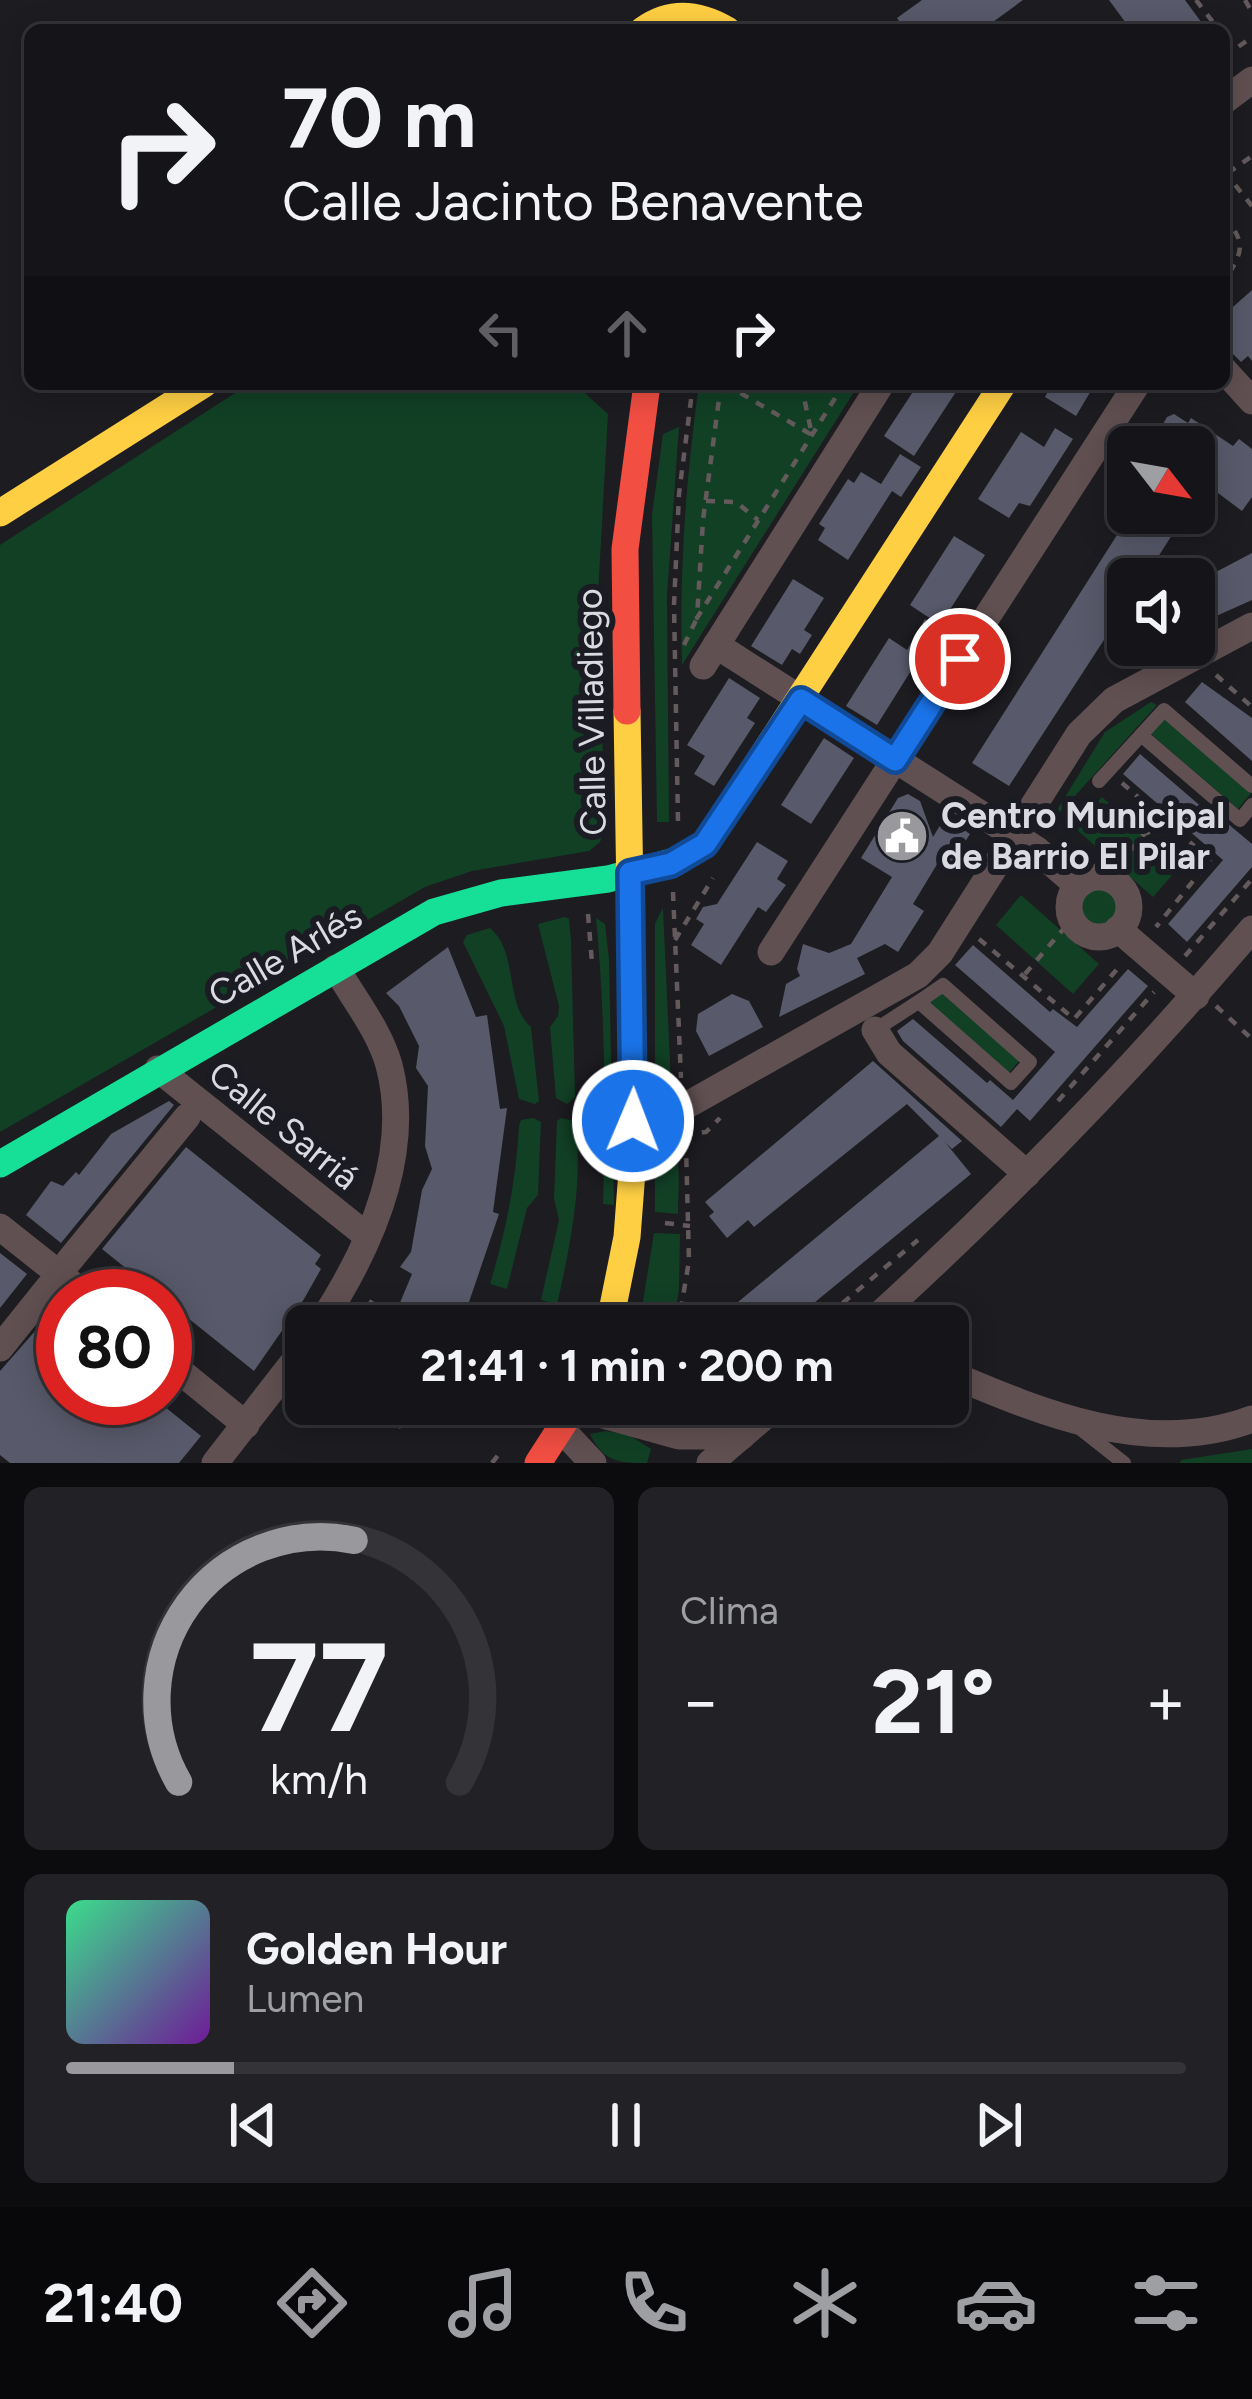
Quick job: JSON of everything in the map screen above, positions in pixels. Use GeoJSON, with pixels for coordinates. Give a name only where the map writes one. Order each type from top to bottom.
{"type":"FeatureCollection","features":[{"type":"Feature","properties":{"kind":"main road"},"geometry":{"type":"LineString","coordinates":[[654,24],[687,7],[716,24]]}},
{"type":"Feature","properties":{"kind":"main road"},"geometry":{"type":"LineString","coordinates":[[0,513],[195,390]]}},
{"type":"Feature","properties":{"kind":"main road","name":"Calle Villadiego"},"geometry":{"type":"LineString","coordinates":[[616,1305],[628,1220],[634,1082],[626,549],[646,390]]}},
{"type":"Feature","properties":{"kind":"main road"},"geometry":{"type":"LineString","coordinates":[[688,856],[722,823],[999,390]]}},
{"type":"Feature","properties":{"kind":"main road","name":"Calle Arlés"},"geometry":{"type":"LineString","coordinates":[[0,1164],[435,911],[514,889],[630,873],[688,856]]}},
{"type":"Feature","properties":{"kind":"main road"},"geometry":{"type":"LineString","coordinates":[[538,1463],[562,1425]]}},
{"type":"Feature","properties":{"kind":"street"},"geometry":{"type":"LineString","coordinates":[[1230,377],[1252,401]]}},
{"type":"Feature","properties":{"kind":"street"},"geometry":{"type":"LineString","coordinates":[[877,390],[709,656],[801,700],[1016,837],[1077,885]]}},
{"type":"Feature","properties":{"kind":"street"},"geometry":{"type":"LineString","coordinates":[[771,952],[1132,390]]}},
{"type":"Feature","properties":{"kind":"street"},"geometry":{"type":"LineString","coordinates":[[691,1103],[921,991],[940,953],[1079,734],[1102,707],[1252,626]]}},
{"type":"Feature","properties":{"kind":"street"},"geometry":{"type":"LineString","coordinates":[[628,806],[659,844],[688,856]]}},
{"type":"Feature","properties":{"kind":"street"},"geometry":{"type":"LineString","coordinates":[[1092,877],[1108,878],[1128,900],[1126,919],[1118,929],[1095,937],[1079,929],[1069,904],[1077,885],[1092,877]]}},
{"type":"Feature","properties":{"kind":"street"},"geometry":{"type":"LineString","coordinates":[[1118,929],[1206,1001]]}},
{"type":"Feature","properties":{"kind":"street"},"geometry":{"type":"LineString","coordinates":[[890,1305],[1206,1001],[1252,929]]}},
{"type":"Feature","properties":{"kind":"street"},"geometry":{"type":"LineString","coordinates":[[331,1305],[355,1265],[394,1156],[393,1091],[380,1042],[336,968]]}},
{"type":"Feature","properties":{"kind":"street"},"geometry":{"type":"LineString","coordinates":[[875,1030],[889,1053],[1027,1174]]}},
{"type":"Feature","properties":{"kind":"street","name":"Calle Sarriá"},"geometry":{"type":"LineString","coordinates":[[158,1069],[367,1236]]}},
{"type":"Feature","properties":{"kind":"street"},"geometry":{"type":"LineString","coordinates":[[69,1261],[187,1117]]}},
{"type":"Feature","properties":{"kind":"street"},"geometry":{"type":"LineString","coordinates":[[0,1227],[53,1269]]}},
{"type":"Feature","properties":{"kind":"street"},"geometry":{"type":"LineString","coordinates":[[0,1348],[36,1303]]}},
{"type":"Feature","properties":{"kind":"street"},"geometry":{"type":"LineString","coordinates":[[215,1463],[285,1374]]}},
{"type":"Feature","properties":{"kind":"street"},"geometry":{"type":"LineString","coordinates":[[192,1381],[247,1425]]}},
{"type":"Feature","properties":{"kind":"street"},"geometry":{"type":"LineString","coordinates":[[969,1381],[1099,1428],[1182,1432],[1231,1427],[1252,1419]]}},
{"type":"Feature","properties":{"kind":"street"},"geometry":{"type":"LineString","coordinates":[[576,1425],[593,1463]]}},
{"type":"Feature","properties":{"kind":"street"},"geometry":{"type":"LineString","coordinates":[[650,1425],[702,1455],[755,1425]]}},
{"type":"Feature","properties":{"kind":"lane"},"geometry":{"type":"LineString","coordinates":[[1106,778],[1164,710],[1252,786]]}},
{"type":"Feature","properties":{"kind":"lane"},"geometry":{"type":"LineString","coordinates":[[1141,735],[1240,820],[1252,805]]}},
{"type":"Feature","properties":{"kind":"lane"},"geometry":{"type":"LineString","coordinates":[[875,1030],[921,991],[943,985],[1030,1062],[1011,1084],[921,991]]}},
{"type":"Feature","properties":{"kind":"lane"},"geometry":{"type":"LineString","coordinates":[[1069,1420],[1124,1463]]}},
{"type":"Feature","properties":{"kind":"path"},"geometry":{"type":"LineString","coordinates":[[1196,0],[1214,24]]}},
{"type":"Feature","properties":{"kind":"path"},"geometry":{"type":"LineString","coordinates":[[1245,0],[1252,12]]}},
{"type":"Feature","properties":{"kind":"path"},"geometry":{"type":"LineString","coordinates":[[1230,53],[1252,37]]}},
{"type":"Feature","properties":{"kind":"path"},"geometry":{"type":"LineString","coordinates":[[1230,45],[1234,50]]}},
{"type":"Feature","properties":{"kind":"path"},"geometry":{"type":"LineString","coordinates":[[1230,177],[1252,206]]}},
{"type":"Feature","properties":{"kind":"path"},"geometry":{"type":"LineString","coordinates":[[1230,223],[1242,245],[1230,270]]}},
{"type":"Feature","properties":{"kind":"path"},"geometry":{"type":"LineString","coordinates":[[722,390],[706,501],[697,618],[840,390]]}},
{"type":"Feature","properties":{"kind":"path"},"geometry":{"type":"LineString","coordinates":[[733,390],[812,435]]}},
{"type":"Feature","properties":{"kind":"path"},"geometry":{"type":"LineString","coordinates":[[802,390],[812,435]]}},
{"type":"Feature","properties":{"kind":"path"},"geometry":{"type":"LineString","coordinates":[[706,501],[736,502],[758,520]]}},
{"type":"Feature","properties":{"kind":"path"},"geometry":{"type":"LineString","coordinates":[[1206,666],[1252,707]]}},
{"type":"Feature","properties":{"kind":"path"},"geometry":{"type":"LineString","coordinates":[[1106,778],[1210,860],[1155,925],[1161,937]]}},
{"type":"Feature","properties":{"kind":"path"},"geometry":{"type":"LineString","coordinates":[[1108,878],[1144,834],[1155,830]]}},
{"type":"Feature","properties":{"kind":"path"},"geometry":{"type":"LineString","coordinates":[[1178,963],[1252,879]]}},
{"type":"Feature","properties":{"kind":"path"},"geometry":{"type":"LineString","coordinates":[[585,880],[592,964]]}},
{"type":"Feature","properties":{"kind":"path"},"geometry":{"type":"LineString","coordinates":[[1024,976],[1072,919]]}},
{"type":"Feature","properties":{"kind":"path"},"geometry":{"type":"LineString","coordinates":[[970,931],[1074,1018],[1127,957]]}},
{"type":"Feature","properties":{"kind":"path"},"geometry":{"type":"LineString","coordinates":[[1172,947],[1184,957]]}},
{"type":"Feature","properties":{"kind":"path"},"geometry":{"type":"LineString","coordinates":[[1058,1100],[1160,985]]}},
{"type":"Feature","properties":{"kind":"path"},"geometry":{"type":"LineString","coordinates":[[1206,1001],[1252,1039]]}},
{"type":"Feature","properties":{"kind":"path"},"geometry":{"type":"LineString","coordinates":[[659,1222],[690,1226]]}},
{"type":"Feature","properties":{"kind":"path"},"geometry":{"type":"LineString","coordinates":[[840,1305],[917,1240]]}},
{"type":"Feature","properties":{"kind":"path"},"geometry":{"type":"LineString","coordinates":[[369,1301],[375,1305]]}},
{"type":"Feature","properties":{"kind":"green space"},"geometry":{"type":"Polygon","coordinates":[[[240,390],[582,390],[608,414],[598,595],[605,830],[600,842],[589,851],[472,871],[425,887],[0,1132],[0,545],[240,390]]]}},
{"type":"Feature","properties":{"kind":"green space"},"geometry":{"type":"Polygon","coordinates":[[[698,390],[855,390],[682,665],[684,524],[698,390]]]}},
{"type":"Feature","properties":{"kind":"green space"},"geometry":{"type":"Polygon","coordinates":[[[679,427],[667,596],[669,822],[657,822],[652,515],[663,434],[679,427]]]}},
{"type":"Feature","properties":{"kind":"green space"},"geometry":{"type":"Polygon","coordinates":[[[1151,702],[1157,705],[1046,828],[1105,732],[1151,702]]]}},
{"type":"Feature","properties":{"kind":"green space"},"geometry":{"type":"Polygon","coordinates":[[[1164,718],[1251,793],[1238,809],[1151,734],[1164,718]]]}},
{"type":"Feature","properties":{"kind":"green space"},"geometry":{"type":"Polygon","coordinates":[[[1102,797],[1180,866],[1153,897],[1075,828],[1102,797]]]}},
{"type":"Feature","properties":{"kind":"green space"},"geometry":{"type":"Polygon","coordinates":[[[1099,888],[1111,894],[1117,906],[1111,918],[1099,924],[1087,918],[1081,906],[1087,894],[1099,888]]]}},
{"type":"Feature","properties":{"kind":"green space"},"geometry":{"type":"Polygon","coordinates":[[[1021,895],[1099,964],[1073,994],[996,925],[1021,895]]]}},
{"type":"Feature","properties":{"kind":"green space"},"geometry":{"type":"Polygon","coordinates":[[[663,908],[671,1083],[664,1112],[677,1154],[678,1214],[655,1212],[655,924],[663,908]]]}},
{"type":"Feature","properties":{"kind":"green space"},"geometry":{"type":"Polygon","coordinates":[[[565,917],[571,941],[575,1097],[567,1104],[556,1098],[550,1027],[559,1006],[538,924],[565,917]]]}},
{"type":"Feature","properties":{"kind":"green space"},"geometry":{"type":"Polygon","coordinates":[[[596,918],[605,924],[609,959],[614,1205],[603,1204],[604,1061],[596,918]]]}},
{"type":"Feature","properties":{"kind":"green space"},"geometry":{"type":"Polygon","coordinates":[[[490,928],[505,950],[517,1005],[531,1027],[539,1101],[535,1104],[519,1099],[504,1026],[463,942],[467,935],[490,928]]]}},
{"type":"Feature","properties":{"kind":"green space"},"geometry":{"type":"Polygon","coordinates":[[[943,993],[1020,1060],[1009,1073],[929,1003],[943,993]]]}},
{"type":"Feature","properties":{"kind":"green space"},"geometry":{"type":"Polygon","coordinates":[[[521,1120],[541,1122],[538,1195],[527,1208],[507,1289],[490,1284],[509,1206],[519,1126],[521,1120]]]}},
{"type":"Feature","properties":{"kind":"green space"},"geometry":{"type":"Polygon","coordinates":[[[557,1121],[575,1121],[578,1167],[571,1237],[557,1305],[541,1300],[559,1220],[554,1199],[557,1121]]]}},
{"type":"Feature","properties":{"kind":"green space"},"geometry":{"type":"Polygon","coordinates":[[[654,1233],[680,1234],[676,1305],[642,1305],[654,1233]]]}},
{"type":"Feature","properties":{"kind":"green space"},"geometry":{"type":"Polygon","coordinates":[[[590,1434],[629,1435],[651,1449],[647,1463],[606,1455],[590,1434]]]}},
{"type":"Feature","properties":{"kind":"green space"},"geometry":{"type":"Polygon","coordinates":[[[1252,1449],[1252,1463],[1180,1463],[1181,1460],[1252,1449]]]}},
{"type":"Feature","properties":{"kind":"building"},"geometry":{"type":"Polygon","coordinates":[[[922,0],[1023,0],[990,24],[901,24],[897,18],[922,0]]]}},
{"type":"Feature","properties":{"kind":"building"},"geometry":{"type":"Polygon","coordinates":[[[1109,0],[1185,0],[1203,24],[1127,24],[1109,0]]]}},
{"type":"Feature","properties":{"kind":"building"},"geometry":{"type":"Polygon","coordinates":[[[1252,290],[1252,361],[1248,356],[1241,362],[1230,351],[1230,310],[1252,290]]]}},
{"type":"Feature","properties":{"kind":"building"},"geometry":{"type":"Polygon","coordinates":[[[914,390],[957,390],[914,456],[884,436],[914,390]]]}},
{"type":"Feature","properties":{"kind":"building"},"geometry":{"type":"Polygon","coordinates":[[[1049,390],[1091,390],[1076,416],[1045,397],[1049,390]]]}},
{"type":"Feature","properties":{"kind":"building"},"geometry":{"type":"Polygon","coordinates":[[[1174,414],[1188,423],[1191,418],[1203,426],[1162,426],[1174,414]]]}},
{"type":"Feature","properties":{"kind":"building"},"geometry":{"type":"Polygon","coordinates":[[[1055,428],[1073,439],[1030,506],[1019,503],[1009,518],[978,499],[1021,432],[1044,447],[1055,428]]]}},
{"type":"Feature","properties":{"kind":"building"},"geometry":{"type":"Polygon","coordinates":[[[1215,434],[1233,446],[1239,439],[1252,449],[1252,497],[1242,511],[1215,491],[1215,434]]]}},
{"type":"Feature","properties":{"kind":"building"},"geometry":{"type":"Polygon","coordinates":[[[900,454],[921,467],[901,497],[892,491],[848,560],[818,540],[825,528],[819,524],[848,479],[854,483],[861,472],[881,484],[900,454]]]}},
{"type":"Feature","properties":{"kind":"building"},"geometry":{"type":"Polygon","coordinates":[[[1118,534],[1173,534],[1157,558],[1107,558],[1107,635],[1009,786],[972,763],[1118,534]]]}},
{"type":"Feature","properties":{"kind":"building"},"geometry":{"type":"Polygon","coordinates":[[[954,536],[985,555],[940,625],[910,605],[954,536]]]}},
{"type":"Feature","properties":{"kind":"building"},"geometry":{"type":"Polygon","coordinates":[[[1252,553],[1252,600],[1215,617],[1215,572],[1252,553]]]}},
{"type":"Feature","properties":{"kind":"building"},"geometry":{"type":"Polygon","coordinates":[[[793,579],[824,598],[804,630],[812,635],[800,654],[792,649],[782,665],[751,646],[793,579]]]}},
{"type":"Feature","properties":{"kind":"building"},"geometry":{"type":"Polygon","coordinates":[[[925,619],[949,634],[929,664],[919,658],[877,725],[846,706],[889,638],[907,650],[925,619]]]}},
{"type":"Feature","properties":{"kind":"building"},"geometry":{"type":"Polygon","coordinates":[[[729,678],[760,698],[747,718],[755,723],[714,786],[694,774],[705,756],[687,745],[729,678]]]}},
{"type":"Feature","properties":{"kind":"building"},"geometry":{"type":"Polygon","coordinates":[[[1202,682],[1252,718],[1252,761],[1185,702],[1202,682]]]}},
{"type":"Feature","properties":{"kind":"building"},"geometry":{"type":"Polygon","coordinates":[[[824,738],[854,758],[811,824],[781,805],[824,738]]]}},
{"type":"Feature","properties":{"kind":"building"},"geometry":{"type":"Polygon","coordinates":[[[1140,754],[1252,844],[1252,867],[1187,942],[1168,924],[1223,860],[1123,774],[1140,754]]]}},
{"type":"Feature","properties":{"kind":"building"},"geometry":{"type":"Polygon","coordinates":[[[908,794],[920,801],[933,837],[945,817],[970,834],[949,867],[939,861],[913,904],[924,911],[898,952],[885,944],[857,958],[865,974],[779,1017],[786,984],[800,976],[797,969],[803,944],[829,953],[851,944],[892,877],[861,858],[898,798],[908,794]]]}},
{"type":"Feature","properties":{"kind":"building"},"geometry":{"type":"Polygon","coordinates":[[[757,842],[788,861],[777,879],[786,885],[766,912],[758,907],[721,965],[691,945],[704,924],[696,919],[703,907],[717,904],[757,842]]]}},
{"type":"Feature","properties":{"kind":"building"},"geometry":{"type":"Polygon","coordinates":[[[973,945],[1050,1012],[1053,1009],[1077,1027],[1128,969],[1148,986],[1030,1121],[1017,1109],[1001,1127],[897,1031],[913,1019],[1013,1100],[1055,1052],[955,965],[973,945]]]}},
{"type":"Feature","properties":{"kind":"building"},"geometry":{"type":"Polygon","coordinates":[[[448,947],[476,1017],[487,1015],[500,1109],[507,1108],[493,1212],[499,1214],[468,1305],[399,1305],[412,1274],[400,1267],[411,1252],[422,1190],[432,1169],[425,1146],[428,1086],[416,1068],[419,1046],[399,1006],[386,993],[448,947]]]}},
{"type":"Feature","properties":{"kind":"building"},"geometry":{"type":"Polygon","coordinates":[[[732,994],[749,1001],[763,1027],[709,1056],[696,1031],[698,1014],[732,994]]]}},
{"type":"Feature","properties":{"kind":"building"},"geometry":{"type":"Polygon","coordinates":[[[873,1061],[962,1141],[952,1149],[945,1142],[971,1174],[812,1305],[734,1305],[939,1136],[907,1104],[754,1227],[748,1220],[727,1238],[709,1216],[714,1212],[705,1202],[873,1061]]]}},
{"type":"Feature","properties":{"kind":"building"},"geometry":{"type":"Polygon","coordinates":[[[169,1101],[174,1105],[61,1243],[26,1215],[51,1181],[63,1186],[76,1172],[79,1175],[111,1134],[169,1101]]]}},
{"type":"Feature","properties":{"kind":"building"},"geometry":{"type":"Polygon","coordinates":[[[186,1147],[321,1255],[315,1264],[321,1269],[300,1305],[285,1305],[285,1326],[254,1371],[192,1321],[192,1269],[127,1269],[102,1249],[186,1147]]]}},
{"type":"Feature","properties":{"kind":"building"},"geometry":{"type":"Polygon","coordinates":[[[0,1253],[27,1274],[0,1308],[0,1253]]]}},
{"type":"Feature","properties":{"kind":"building"},"geometry":{"type":"Polygon","coordinates":[[[36,1330],[36,1425],[187,1425],[201,1436],[179,1463],[10,1463],[0,1455],[0,1371],[36,1330]]]}},
{"type":"Feature","properties":{"kind":"traffic: fast"},"geometry":{"type":"LineString","coordinates":[[0,1164],[434,912],[501,893],[608,879],[675,861],[705,844],[752,772]]}},
{"type":"Feature","properties":{"kind":"traffic: slow"},"geometry":{"type":"LineString","coordinates":[[654,24],[685,16],[714,24]]}},
{"type":"Feature","properties":{"kind":"traffic: slow"},"geometry":{"type":"LineString","coordinates":[[0,513],[195,390]]}},
{"type":"Feature","properties":{"kind":"traffic: slow"},"geometry":{"type":"LineString","coordinates":[[752,772],[999,390]]}},
{"type":"Feature","properties":{"kind":"traffic: slow"},"geometry":{"type":"LineString","coordinates":[[613,1305],[627,1237],[634,1145],[627,711]]}},
{"type":"Feature","properties":{"kind":"traffic: jam"},"geometry":{"type":"LineString","coordinates":[[627,711],[625,549],[646,390]]}},
{"type":"Feature","properties":{"kind":"traffic: jam"},"geometry":{"type":"LineString","coordinates":[[538,1463],[562,1425]]}},
{"type":"Feature","properties":{"kind":"place","name":"Centro Municipal de Barrio El Pilar"},"geometry":{"type":"Point","coordinates":[902,836]}},
{"type":"Feature","properties":{"kind":"route"},"geometry":{"type":"LineString","coordinates":[[633,1121],[630,873],[671,864],[705,844],[801,700],[895,760],[960,659]]}}]}
